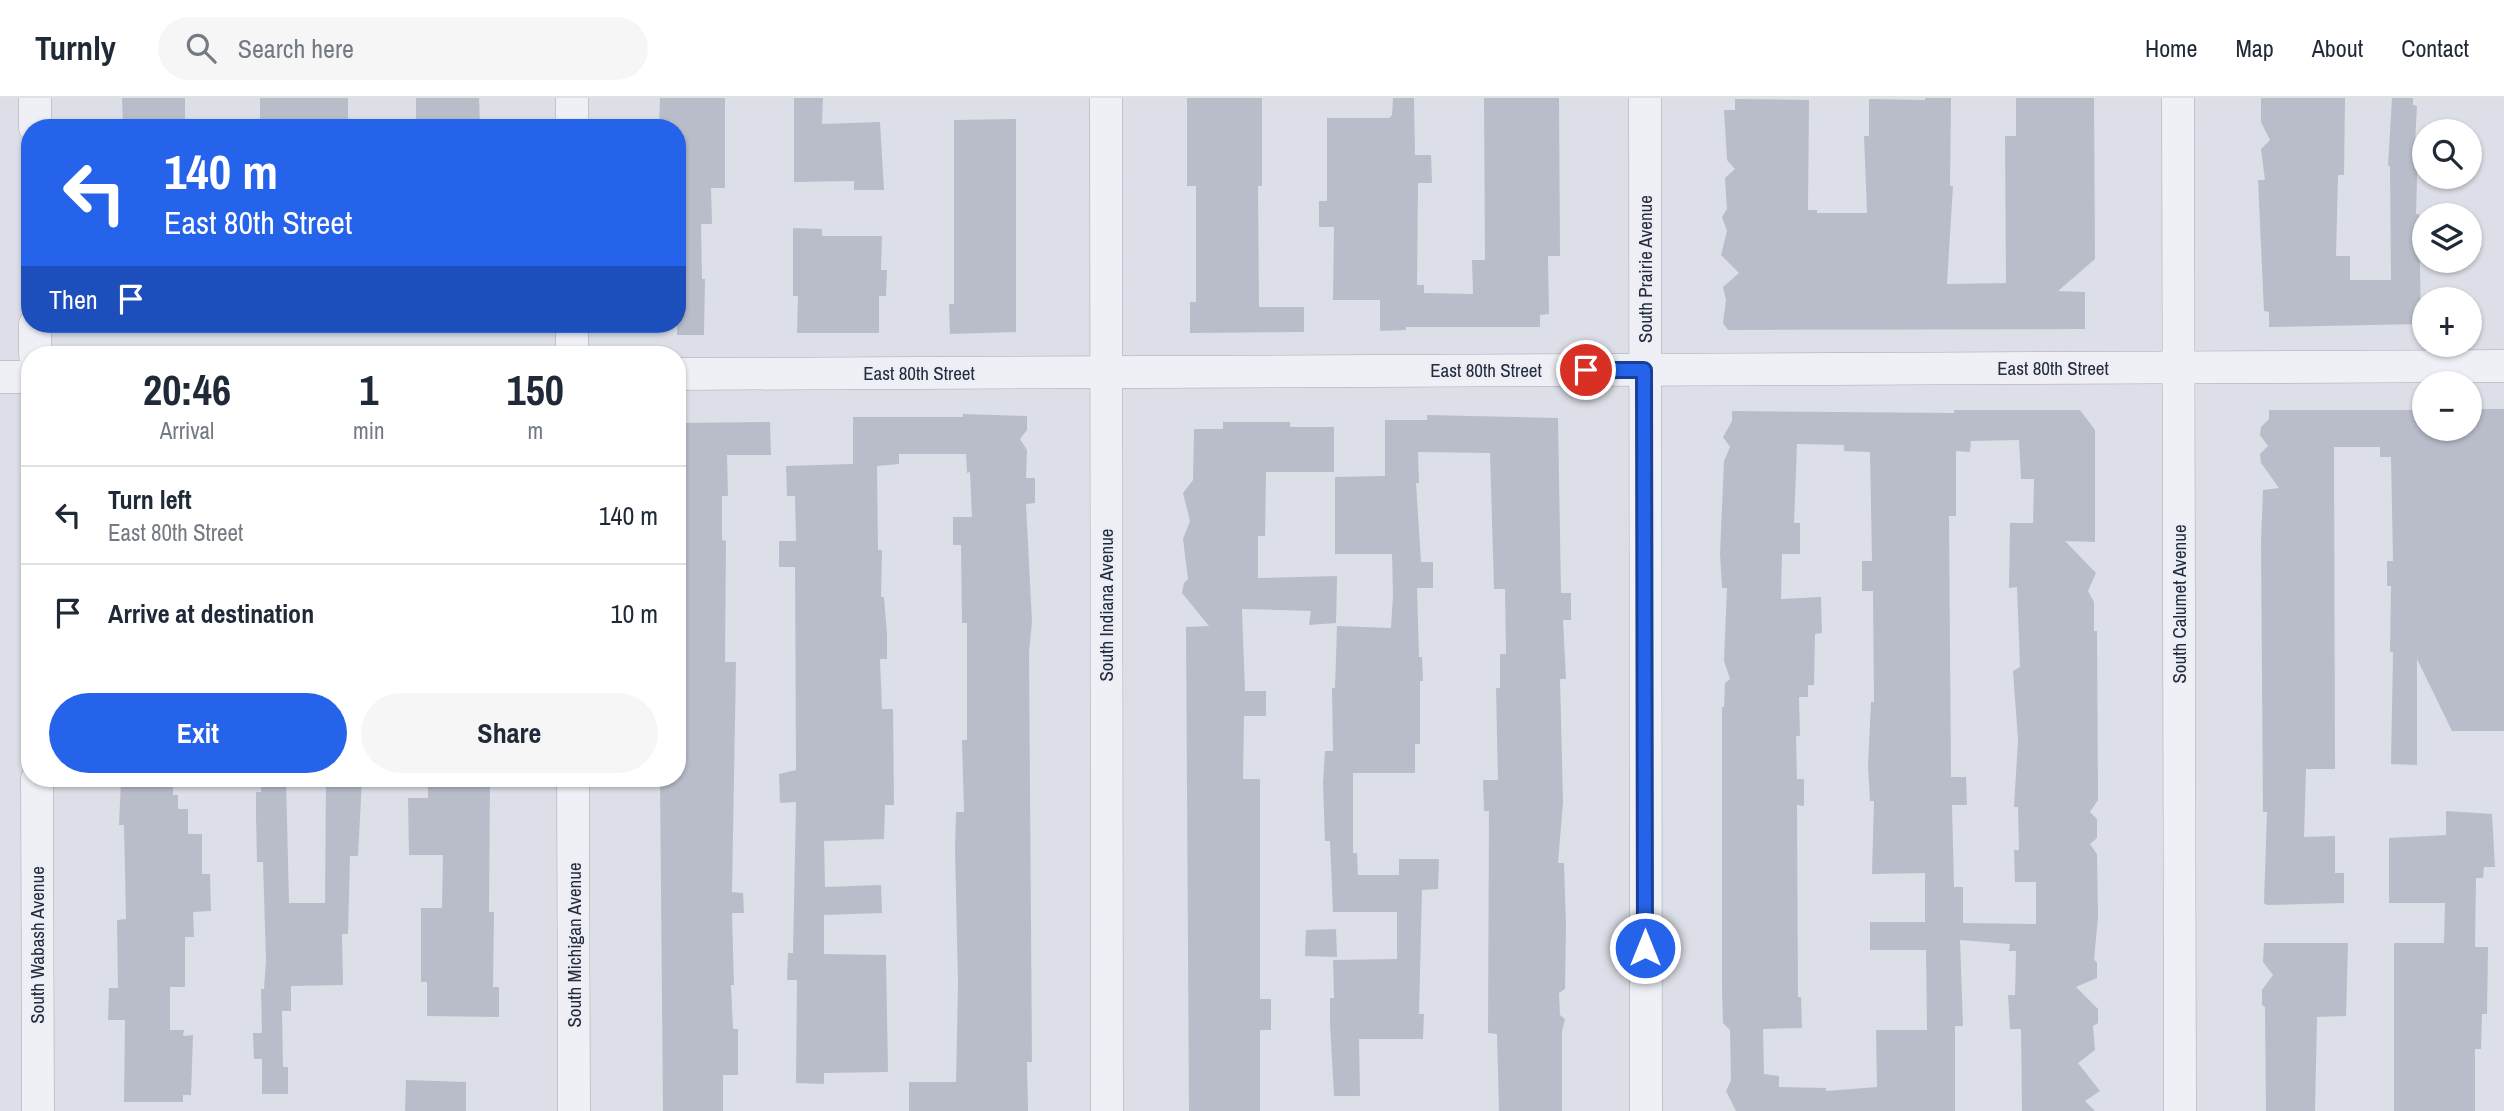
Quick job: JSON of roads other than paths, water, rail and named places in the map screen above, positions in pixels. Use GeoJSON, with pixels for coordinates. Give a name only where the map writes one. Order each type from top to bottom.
{"type":"FeatureCollection","features":[{"type":"Feature","properties":{"kind":"street"},"geometry":{"type":"LineString","coordinates":[[35,98],[35,119]]}},
{"type":"Feature","properties":{"kind":"street"},"geometry":{"type":"LineString","coordinates":[[572,98],[572,119]]}},
{"type":"Feature","properties":{"kind":"street","name":"South Indiana Avenue"},"geometry":{"type":"LineString","coordinates":[[1106,98],[1107,1111]]}},
{"type":"Feature","properties":{"kind":"street","name":"South Prairie Avenue"},"geometry":{"type":"LineString","coordinates":[[1645,98],[1646,1111]]}},
{"type":"Feature","properties":{"kind":"street","name":"South Calumet Avenue"},"geometry":{"type":"LineString","coordinates":[[2178,98],[2180,1111]]}},
{"type":"Feature","properties":{"kind":"street","name":"East 80th Street"},"geometry":{"type":"LineString","coordinates":[[686,374],[2504,366]]}},
{"type":"Feature","properties":{"kind":"street"},"geometry":{"type":"LineString","coordinates":[[0,377],[21,377]]}},
{"type":"Feature","properties":{"kind":"street","name":"South Wabash Avenue"},"geometry":{"type":"LineString","coordinates":[[37,787],[38,1111]]}},
{"type":"Feature","properties":{"kind":"street","name":"South Michigan Avenue"},"geometry":{"type":"LineString","coordinates":[[573,787],[574,1111]]}}]}
